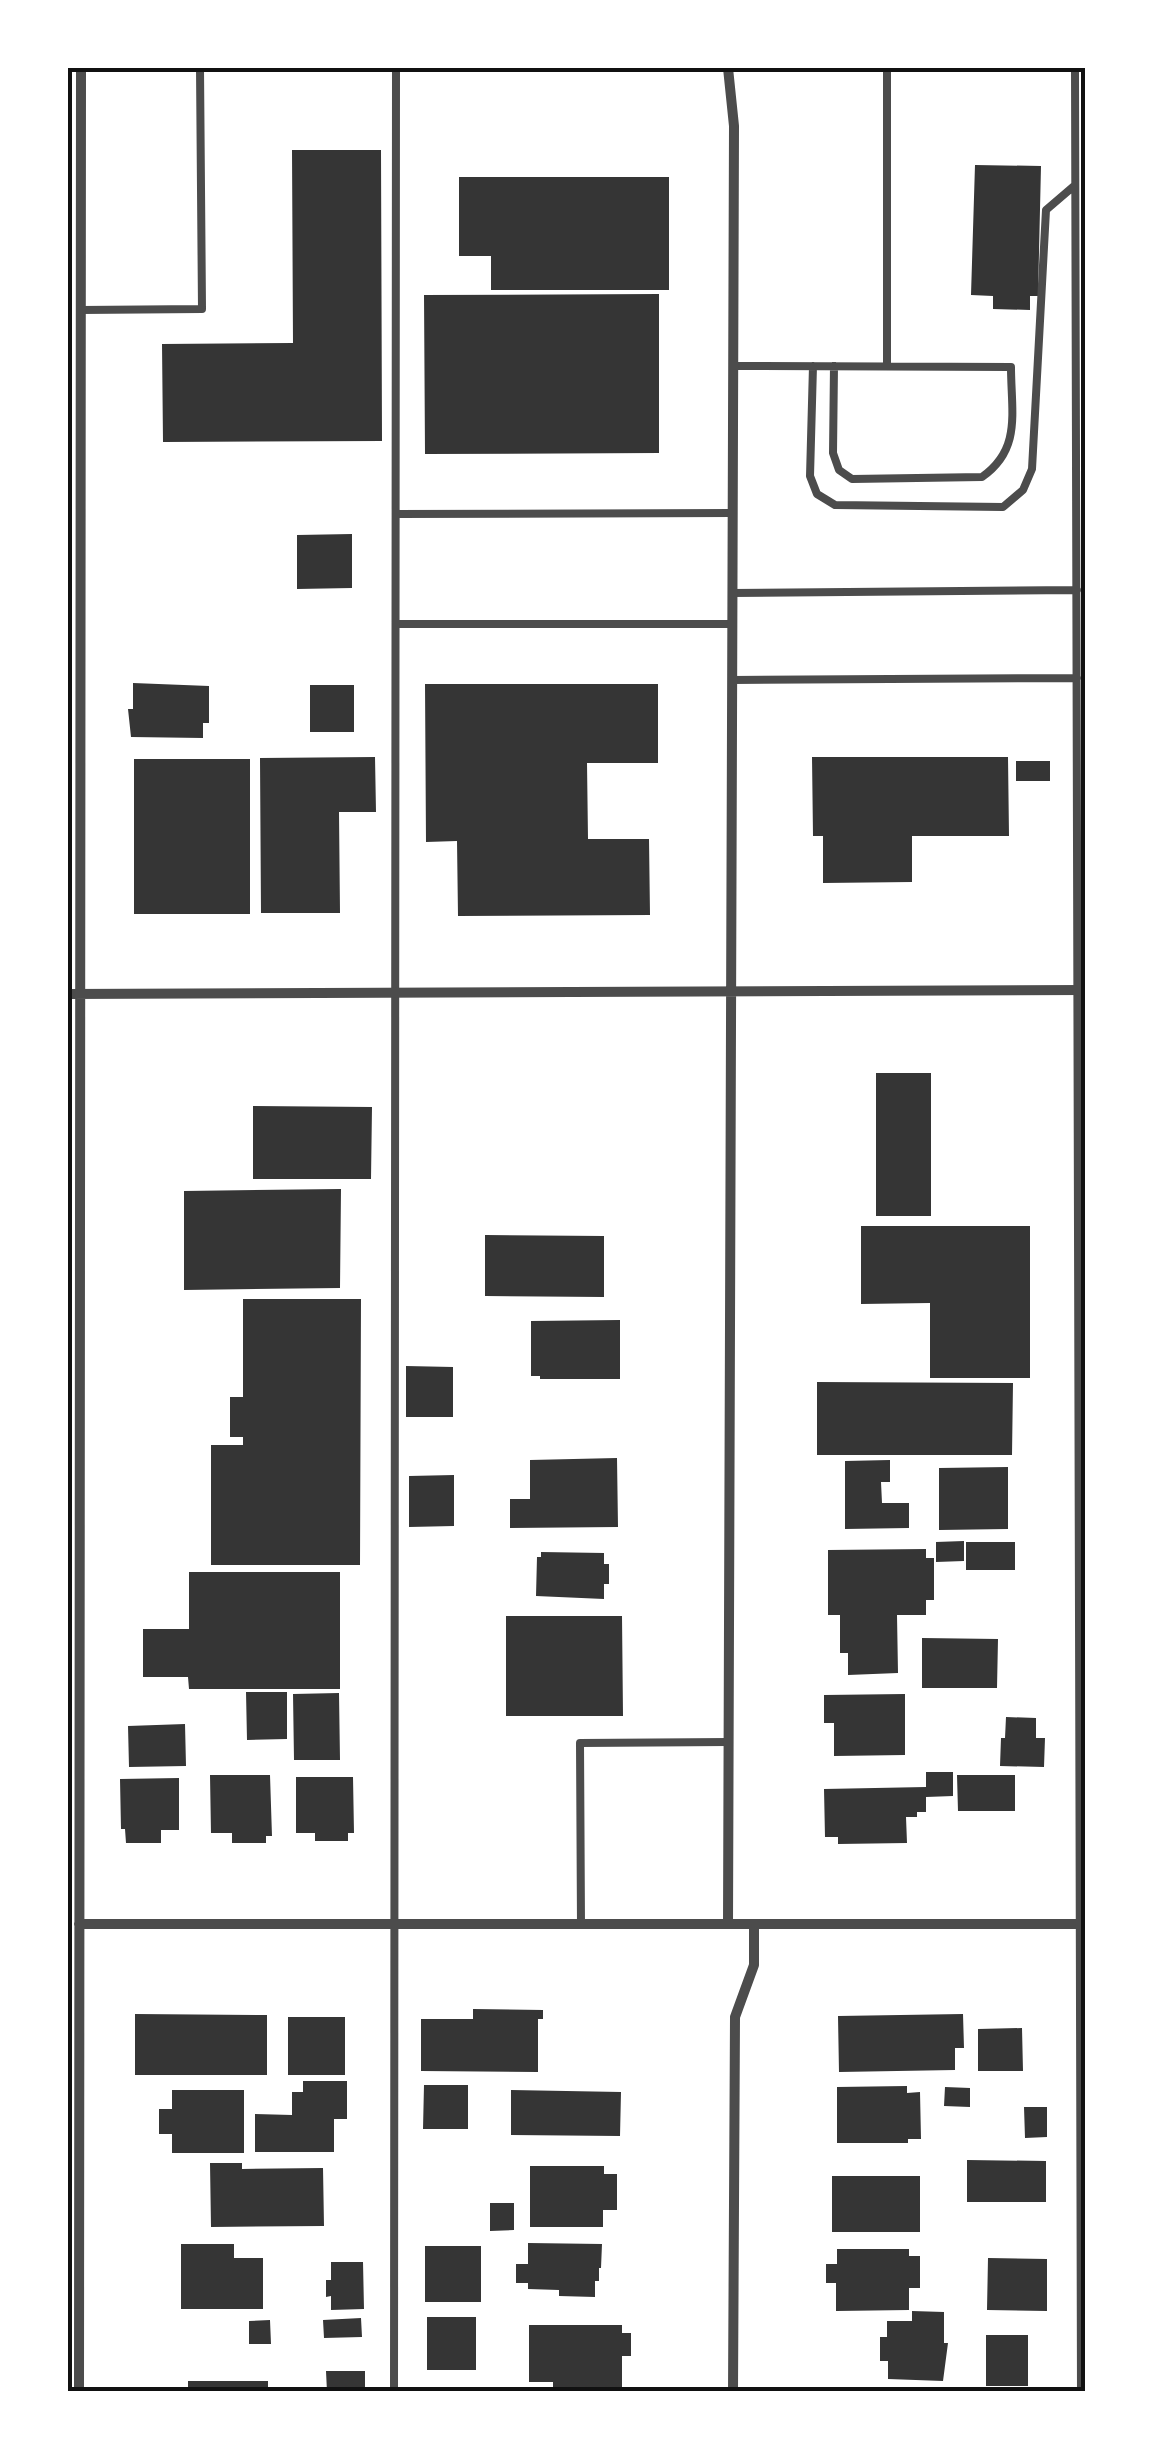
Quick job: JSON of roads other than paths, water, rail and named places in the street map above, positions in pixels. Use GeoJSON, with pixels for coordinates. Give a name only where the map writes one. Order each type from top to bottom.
{"type":"FeatureCollection","features":[{"type":"Feature","properties":{"kind":"street"},"geometry":{"type":"LineString","coordinates":[[79,2392],[81,68]]}},
{"type":"Feature","properties":{"kind":"street"},"geometry":{"type":"LineString","coordinates":[[728,68],[734,126],[728,1924]]}},
{"type":"Feature","properties":{"kind":"street"},"geometry":{"type":"LineString","coordinates":[[68,994],[1082,990]]}},
{"type":"Feature","properties":{"kind":"street"},"geometry":{"type":"LineString","coordinates":[[79,1924],[1083,1924]]}},
{"type":"Feature","properties":{"kind":"street"},"geometry":{"type":"LineString","coordinates":[[734,2392],[735,2017],[754,1965],[754,1924]]}},
{"type":"Feature","properties":{"kind":"lane"},"geometry":{"type":"LineString","coordinates":[[81,310],[202,309],[200,68]]}},
{"type":"Feature","properties":{"kind":"lane"},"geometry":{"type":"LineString","coordinates":[[394,2392],[396,68]]}},
{"type":"Feature","properties":{"kind":"lane"},"geometry":{"type":"LineString","coordinates":[[886,366],[888,68]]}},
{"type":"Feature","properties":{"kind":"lane"},"geometry":{"type":"LineString","coordinates":[[1075,68],[1082,888],[1081,2392]]}},
{"type":"Feature","properties":{"kind":"lane"},"geometry":{"type":"LineString","coordinates":[[813,366],[810,476],[817,494],[836,505],[1003,507],[1023,490],[1032,469],[1046,210],[1074,186]]}},
{"type":"Feature","properties":{"kind":"lane"},"geometry":{"type":"LineString","coordinates":[[733,366],[813,366],[834,366],[886,366],[1011,367],[1010,446],[998,466],[982,477],[852,479],[839,470],[833,454],[834,366]]}},
{"type":"Feature","properties":{"kind":"lane"},"geometry":{"type":"LineString","coordinates":[[396,514],[733,513]]}},
{"type":"Feature","properties":{"kind":"lane"},"geometry":{"type":"LineString","coordinates":[[732,592],[1077,590]]}},
{"type":"Feature","properties":{"kind":"lane"},"geometry":{"type":"LineString","coordinates":[[396,624],[732,624]]}},
{"type":"Feature","properties":{"kind":"lane"},"geometry":{"type":"LineString","coordinates":[[732,680],[1078,678]]}},
{"type":"Feature","properties":{"kind":"lane"},"geometry":{"type":"LineString","coordinates":[[581,1924],[580,1744],[728,1742]]}}]}
